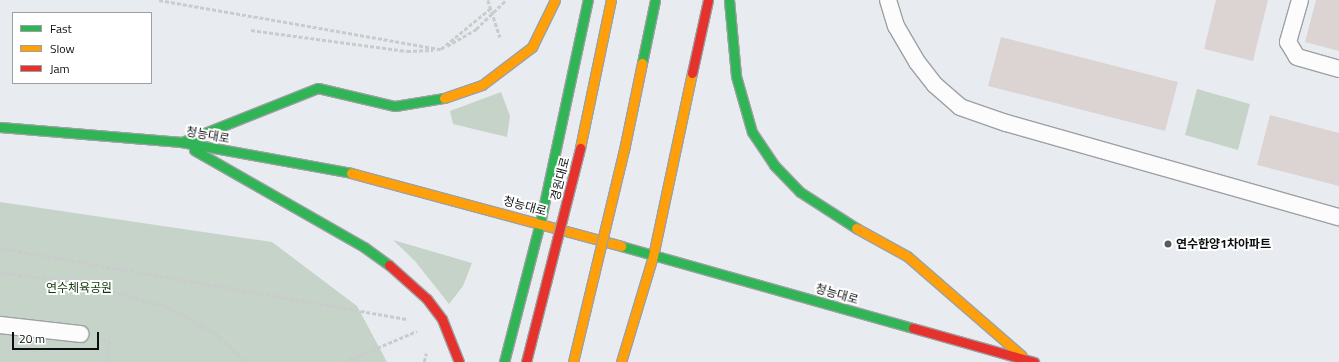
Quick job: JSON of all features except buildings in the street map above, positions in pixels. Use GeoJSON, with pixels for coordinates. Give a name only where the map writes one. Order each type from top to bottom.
{"type":"FeatureCollection","features":[{"type":"Feature","properties":{"kind":"main road"},"geometry":{"type":"LineString","coordinates":[[181,142],[318,88],[395,106],[439,100],[482,85],[532,47],[556,0]]}},
{"type":"Feature","properties":{"kind":"main road"},"geometry":{"type":"LineString","coordinates":[[504,362],[540,223],[588,0]]}},
{"type":"Feature","properties":{"kind":"main road","name":"경원대로"},"geometry":{"type":"LineString","coordinates":[[526,362],[581,145],[611,0]]}},
{"type":"Feature","properties":{"kind":"main road"},"geometry":{"type":"LineString","coordinates":[[573,362],[624,150],[655,0]]}},
{"type":"Feature","properties":{"kind":"main road"},"geometry":{"type":"LineString","coordinates":[[621,362],[654,256],[708,0]]}},
{"type":"Feature","properties":{"kind":"main road"},"geometry":{"type":"LineString","coordinates":[[729,0],[736,76],[742,104],[752,132],[774,165],[800,192],[832,214],[907,256],[1030,361]]}},
{"type":"Feature","properties":{"kind":"main road","name":"청능대로"},"geometry":{"type":"LineString","coordinates":[[0,127],[181,142],[334,169],[540,223],[1030,361]]}},
{"type":"Feature","properties":{"kind":"main road"},"geometry":{"type":"LineString","coordinates":[[181,142],[364,247],[399,272],[427,299],[442,319],[459,362]]}},
{"type":"Feature","properties":{"kind":"main road"},"geometry":{"type":"LineString","coordinates":[[999,362],[1030,361]]}},
{"type":"Feature","properties":{"kind":"lane"},"geometry":{"type":"LineString","coordinates":[[888,0],[896,26],[917,62],[936,85],[960,107],[1006,123],[1339,217]]}},
{"type":"Feature","properties":{"kind":"lane"},"geometry":{"type":"LineString","coordinates":[[1300,0],[1288,42],[1297,57],[1339,69]]}},
{"type":"Feature","properties":{"kind":"lane"},"geometry":{"type":"LineString","coordinates":[[0,325],[80,334]]}},
{"type":"Feature","properties":{"kind":"path"},"geometry":{"type":"LineString","coordinates":[[159,0],[441,49],[491,8]]}},
{"type":"Feature","properties":{"kind":"path"},"geometry":{"type":"LineString","coordinates":[[488,0],[493,12]]}},
{"type":"Feature","properties":{"kind":"path"},"geometry":{"type":"LineString","coordinates":[[251,30],[407,51],[441,49],[476,29],[506,0]]}},
{"type":"Feature","properties":{"kind":"path"},"geometry":{"type":"LineString","coordinates":[[0,248],[411,319]]}},
{"type":"Feature","properties":{"kind":"path"},"geometry":{"type":"LineString","coordinates":[[0,272],[95,286],[167,307],[215,333],[247,362]]}},
{"type":"Feature","properties":{"kind":"path"},"geometry":{"type":"LineString","coordinates":[[344,362],[420,329]]}},
{"type":"Feature","properties":{"kind":"path"},"geometry":{"type":"LineString","coordinates":[[97,338],[110,341],[106,362]]}},
{"type":"Feature","properties":{"kind":"green space"},"geometry":{"type":"Polygon","coordinates":[[[1197,89],[1250,104],[1238,150],[1185,135],[1197,89]]]}},
{"type":"Feature","properties":{"kind":"green space"},"geometry":{"type":"Polygon","coordinates":[[[501,92],[510,116],[507,137],[453,124],[450,111],[501,92]]]}},
{"type":"Feature","properties":{"kind":"green space","name":"연수체육공원"},"geometry":{"type":"Polygon","coordinates":[[[0,202],[272,242],[357,306],[387,362],[0,362],[0,202]]]}},
{"type":"Feature","properties":{"kind":"green space"},"geometry":{"type":"Polygon","coordinates":[[[393,240],[472,263],[463,286],[449,304],[415,261],[393,240]]]}},
{"type":"Feature","properties":{"kind":"traffic: fast"},"geometry":{"type":"LineString","coordinates":[[504,362],[540,223],[588,0]]}},
{"type":"Feature","properties":{"kind":"traffic: fast"},"geometry":{"type":"LineString","coordinates":[[642,63],[655,0]]}},
{"type":"Feature","properties":{"kind":"traffic: fast"},"geometry":{"type":"LineString","coordinates":[[729,0],[736,76],[752,132],[774,165],[800,192],[856,228]]}},
{"type":"Feature","properties":{"kind":"traffic: fast"},"geometry":{"type":"LineString","coordinates":[[182,142],[318,88],[395,106],[444,98]]}},
{"type":"Feature","properties":{"kind":"traffic: fast"},"geometry":{"type":"LineString","coordinates":[[0,127],[181,142],[351,173]]}},
{"type":"Feature","properties":{"kind":"traffic: fast"},"geometry":{"type":"LineString","coordinates":[[194,150],[364,247],[389,265]]}},
{"type":"Feature","properties":{"kind":"traffic: fast"},"geometry":{"type":"LineString","coordinates":[[621,246],[913,328]]}},
{"type":"Feature","properties":{"kind":"traffic: slow"},"geometry":{"type":"LineString","coordinates":[[444,98],[482,85],[532,47],[555,0]]}},
{"type":"Feature","properties":{"kind":"traffic: slow"},"geometry":{"type":"LineString","coordinates":[[580,148],[611,0]]}},
{"type":"Feature","properties":{"kind":"traffic: slow"},"geometry":{"type":"LineString","coordinates":[[573,362],[624,150],[642,63]]}},
{"type":"Feature","properties":{"kind":"traffic: slow"},"geometry":{"type":"LineString","coordinates":[[621,362],[653,256],[692,73]]}},
{"type":"Feature","properties":{"kind":"traffic: slow"},"geometry":{"type":"LineString","coordinates":[[351,173],[621,246]]}},
{"type":"Feature","properties":{"kind":"traffic: slow"},"geometry":{"type":"LineString","coordinates":[[856,228],[907,256],[1022,356]]}},
{"type":"Feature","properties":{"kind":"traffic: jam"},"geometry":{"type":"LineString","coordinates":[[692,73],[708,0]]}},
{"type":"Feature","properties":{"kind":"traffic: jam"},"geometry":{"type":"LineString","coordinates":[[526,362],[580,148]]}},
{"type":"Feature","properties":{"kind":"traffic: jam"},"geometry":{"type":"LineString","coordinates":[[389,265],[427,299],[442,319],[459,362]]}},
{"type":"Feature","properties":{"kind":"traffic: jam"},"geometry":{"type":"LineString","coordinates":[[913,328],[1034,362]]}},
{"type":"Feature","properties":{"kind":"place","name":"연수한양1차아파트"},"geometry":{"type":"Point","coordinates":[1168,244]}}]}
